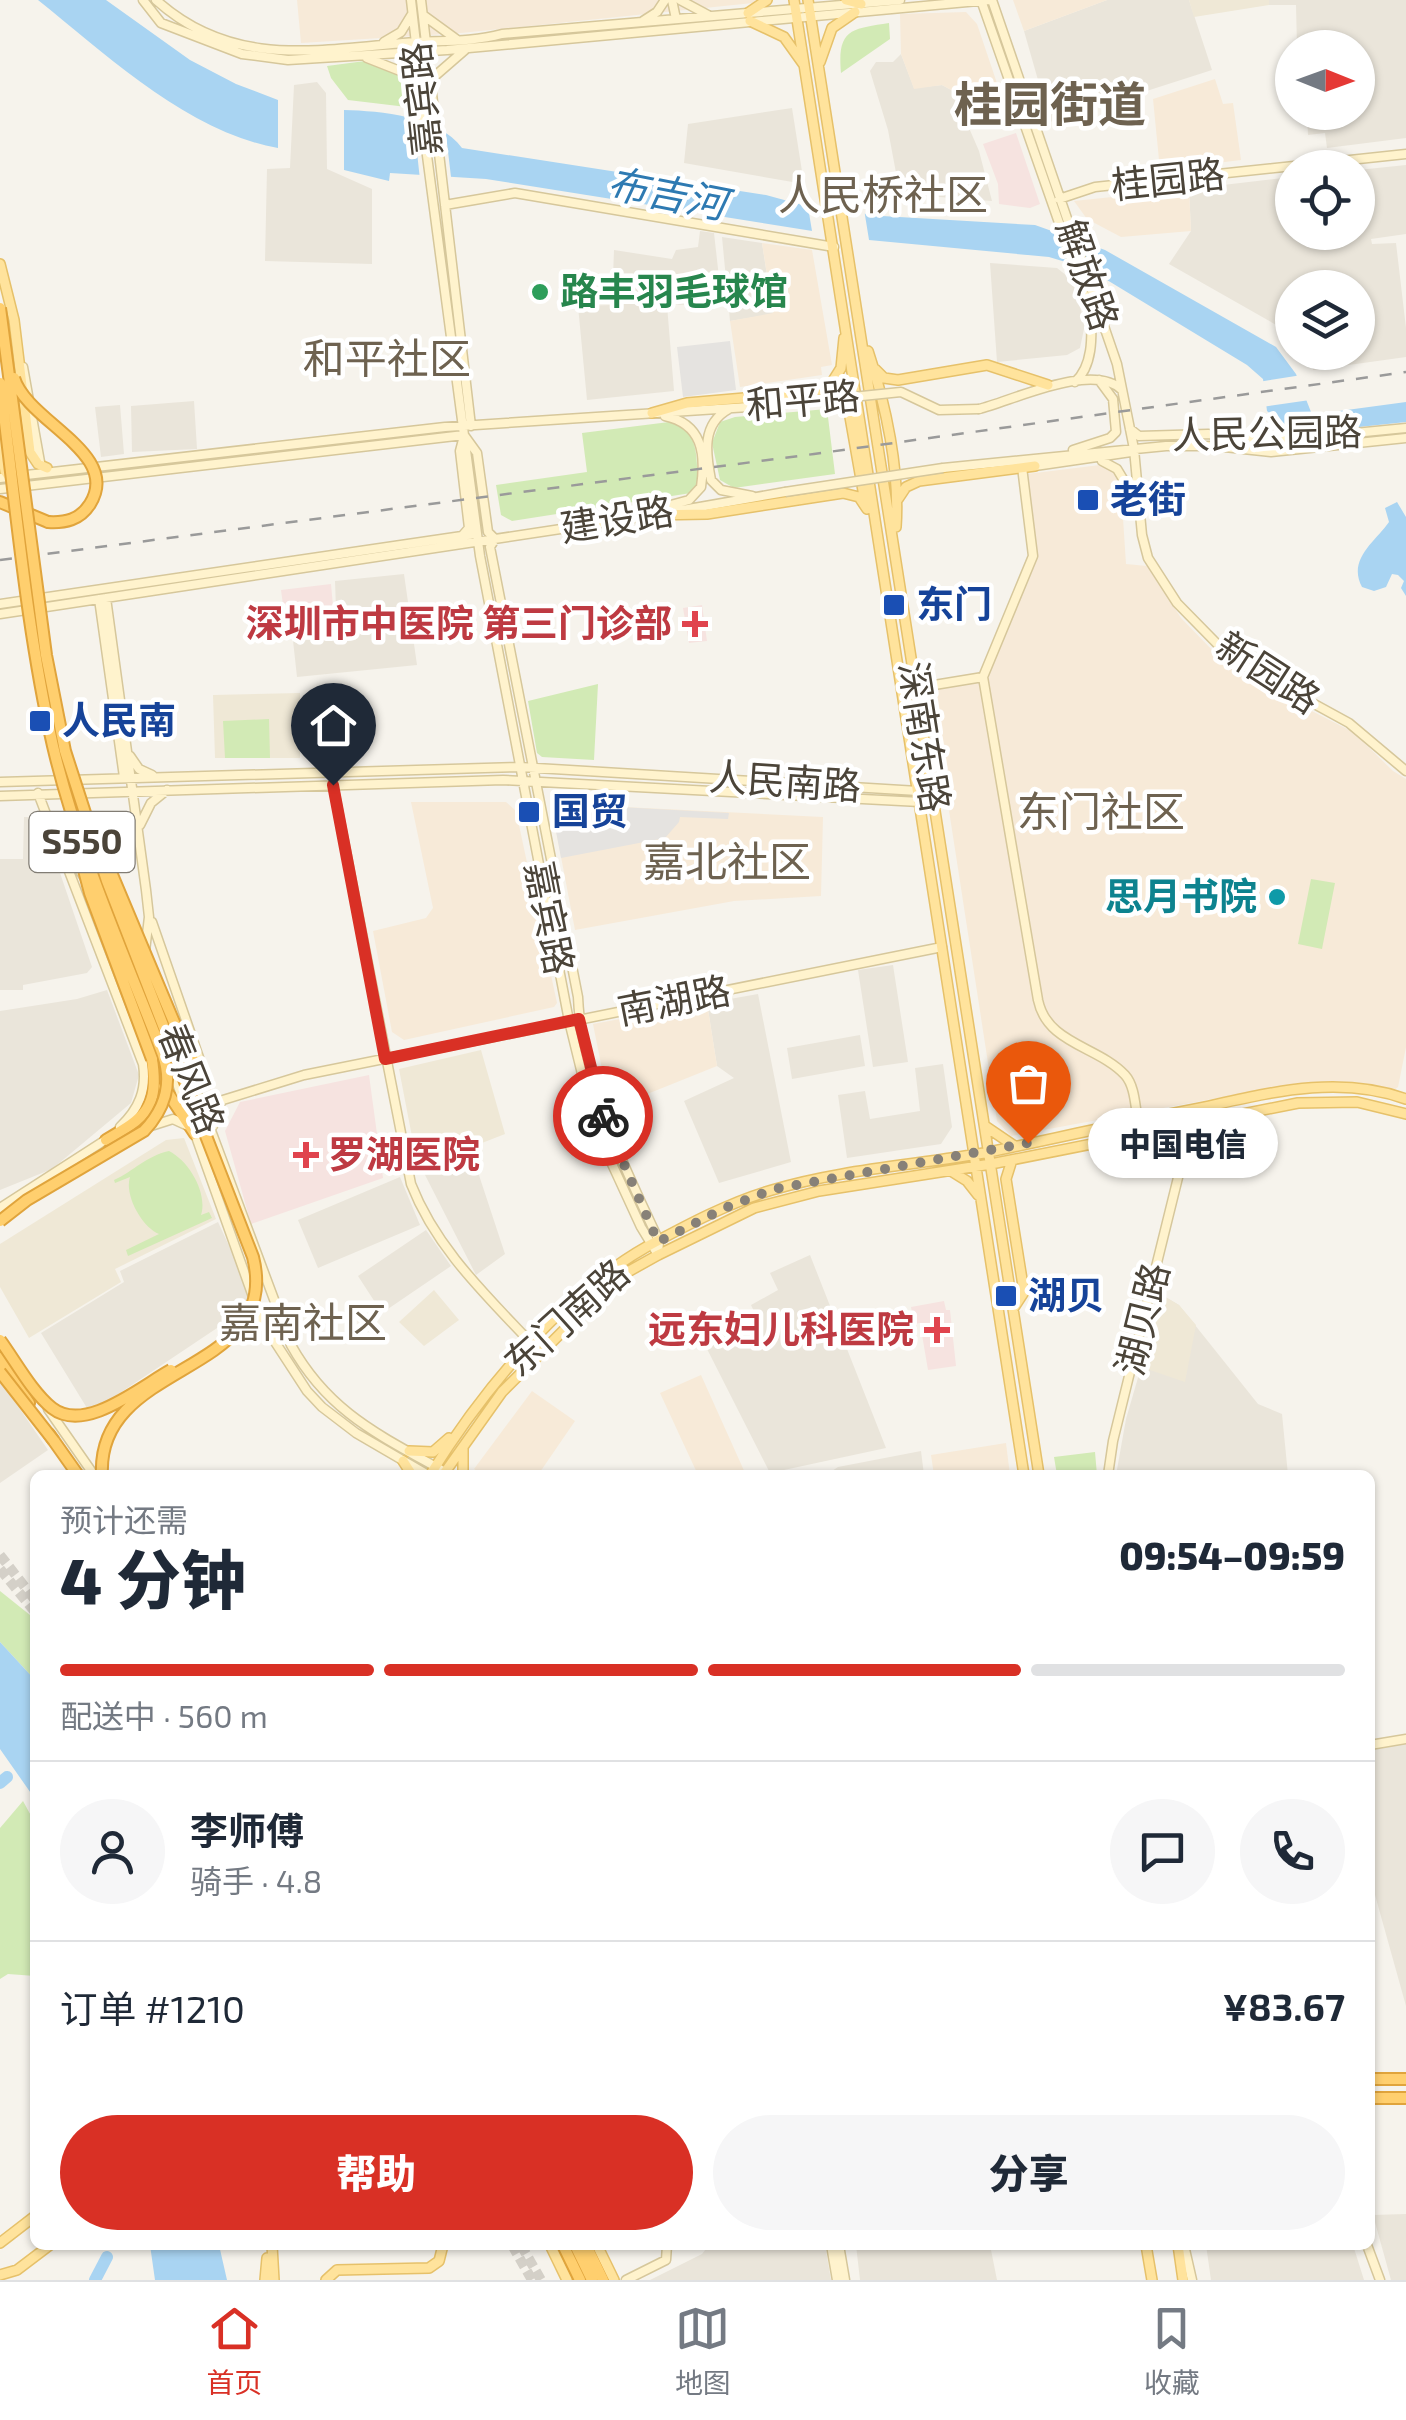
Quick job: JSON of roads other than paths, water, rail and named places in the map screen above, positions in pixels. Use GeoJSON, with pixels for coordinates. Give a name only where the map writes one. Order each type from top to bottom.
{"type":"FeatureCollection","features":[{"type":"Feature","properties":{"kind":"highway","name":"S550"},"geometry":{"type":"LineString","coordinates":[[0,308],[46,655],[64,750],[168,1053],[166,1092],[158,1114],[144,1131],[26,1200],[0,1220]]}},
{"type":"Feature","properties":{"kind":"highway"},"geometry":{"type":"LineString","coordinates":[[0,502],[48,522],[65,522],[83,513],[95,492],[94,470],[81,449],[21,396],[7,353]]}},
{"type":"Feature","properties":{"kind":"highway","name":"S550"},"geometry":{"type":"LineString","coordinates":[[0,383],[39,672],[69,804],[255,1268],[256,1290],[248,1316],[237,1332],[120,1414],[104,1444],[102,1470]]}},
{"type":"Feature","properties":{"kind":"highway"},"geometry":{"type":"LineString","coordinates":[[168,1053],[208,1083]]}},
{"type":"Feature","properties":{"kind":"highway"},"geometry":{"type":"LineString","coordinates":[[168,1053],[196,1088]]}},
{"type":"Feature","properties":{"kind":"highway"},"geometry":{"type":"LineString","coordinates":[[168,1053],[162,1082],[195,1134]]}},
{"type":"Feature","properties":{"kind":"highway"},"geometry":{"type":"LineString","coordinates":[[106,1140],[138,1121],[151,1104],[168,1053]]}},
{"type":"Feature","properties":{"kind":"highway"},"geometry":{"type":"LineString","coordinates":[[0,1339],[52,1408],[80,1417],[101,1411],[213,1350]]}},
{"type":"Feature","properties":{"kind":"highway"},"geometry":{"type":"LineString","coordinates":[[0,1360],[73,1470]]}},
{"type":"Feature","properties":{"kind":"highway"},"geometry":{"type":"LineString","coordinates":[[0,1372],[54,1441]]}},
{"type":"Feature","properties":{"kind":"highway"},"geometry":{"type":"LineString","coordinates":[[1375,2079],[1406,2079]]}},
{"type":"Feature","properties":{"kind":"highway"},"geometry":{"type":"LineString","coordinates":[[1375,2098],[1406,2098]]}},
{"type":"Feature","properties":{"kind":"highway"},"geometry":{"type":"LineString","coordinates":[[565,2250],[580,2280]]}},
{"type":"Feature","properties":{"kind":"highway"},"geometry":{"type":"LineString","coordinates":[[577,2250],[592,2280]]}},
{"type":"Feature","properties":{"kind":"highway"},"geometry":{"type":"LineString","coordinates":[[588,2250],[602,2280]]}},
{"type":"Feature","properties":{"kind":"main road"},"geometry":{"type":"LineString","coordinates":[[143,0],[161,23],[251,57],[288,60],[749,17],[796,9],[986,0]]}},
{"type":"Feature","properties":{"kind":"main road"},"geometry":{"type":"LineString","coordinates":[[156,0],[201,30],[252,49],[289,52],[421,47]]}},
{"type":"Feature","properties":{"kind":"main road","name":"嘉宾路"},"geometry":{"type":"LineString","coordinates":[[420,0],[415,8],[434,109],[446,205],[473,528],[574,1020],[604,1121],[658,1255]]}},
{"type":"Feature","properties":{"kind":"main road"},"geometry":{"type":"LineString","coordinates":[[638,23],[654,14],[665,0]]}},
{"type":"Feature","properties":{"kind":"main road"},"geometry":{"type":"LineString","coordinates":[[676,20],[676,0],[712,16]]}},
{"type":"Feature","properties":{"kind":"main road"},"geometry":{"type":"LineString","coordinates":[[749,17],[768,0]]}},
{"type":"Feature","properties":{"kind":"main road"},"geometry":{"type":"LineString","coordinates":[[846,0],[858,8]]}},
{"type":"Feature","properties":{"kind":"main road"},"geometry":{"type":"LineString","coordinates":[[819,65],[829,33],[842,18],[858,8],[900,0]]}},
{"type":"Feature","properties":{"kind":"main road","name":"解放路"},"geometry":{"type":"LineString","coordinates":[[986,0],[1089,275],[1123,390],[1148,558]]}},
{"type":"Feature","properties":{"kind":"main road","name":"解放路"},"geometry":{"type":"LineString","coordinates":[[986,0],[1092,326],[1086,370],[1076,382]]}},
{"type":"Feature","properties":{"kind":"main road"},"geometry":{"type":"LineString","coordinates":[[376,46],[401,32],[415,8],[434,26],[464,44],[638,23],[749,17],[784,37],[806,69]]}},
{"type":"Feature","properties":{"kind":"main road","name":"深南东路"},"geometry":{"type":"LineString","coordinates":[[810,8],[1037,1470]]}},
{"type":"Feature","properties":{"kind":"main road","name":"深南东路"},"geometry":{"type":"LineString","coordinates":[[796,9],[1023,1470]]}},
{"type":"Feature","properties":{"kind":"main road"},"geometry":{"type":"LineString","coordinates":[[428,82],[464,44]]}},
{"type":"Feature","properties":{"kind":"main road","name":"嘉宾路"},"geometry":{"type":"LineString","coordinates":[[421,47],[415,66],[466,429],[478,453],[488,532],[495,539],[490,548],[578,996],[574,1020]]}},
{"type":"Feature","properties":{"kind":"main road"},"geometry":{"type":"LineString","coordinates":[[353,56],[389,65],[408,76],[419,90]]}},
{"type":"Feature","properties":{"kind":"main road","name":"桂园路"},"geometry":{"type":"LineString","coordinates":[[1051,203],[1096,188],[1406,154]]}},
{"type":"Feature","properties":{"kind":"main road"},"geometry":{"type":"LineString","coordinates":[[446,205],[515,194],[833,244]]}},
{"type":"Feature","properties":{"kind":"main road"},"geometry":{"type":"LineString","coordinates":[[0,264],[30,397],[38,458],[47,468]]}},
{"type":"Feature","properties":{"kind":"main road"},"geometry":{"type":"LineString","coordinates":[[652,413],[688,402],[812,392],[829,387],[839,375],[843,358],[843,306]]}},
{"type":"Feature","properties":{"kind":"main road"},"geometry":{"type":"LineString","coordinates":[[859,326],[882,403],[897,502],[894,545]]}},
{"type":"Feature","properties":{"kind":"main road"},"geometry":{"type":"LineString","coordinates":[[16,334],[32,457],[47,468],[63,470]]}},
{"type":"Feature","properties":{"kind":"main road"},"geometry":{"type":"LineString","coordinates":[[872,363],[880,375],[892,380],[986,365],[1048,385]]}},
{"type":"Feature","properties":{"kind":"main road"},"geometry":{"type":"LineString","coordinates":[[853,371],[850,417],[867,509],[880,542]]}},
{"type":"Feature","properties":{"kind":"main road"},"geometry":{"type":"LineString","coordinates":[[0,374],[12,374],[22,384]]}},
{"type":"Feature","properties":{"kind":"main road"},"geometry":{"type":"LineString","coordinates":[[1065,454],[1110,438],[1116,432],[1114,399],[1099,380]]}},
{"type":"Feature","properties":{"kind":"main road","name":"和平路"},"geometry":{"type":"LineString","coordinates":[[2,474],[901,392],[939,410],[979,409],[1048,385],[1099,380],[1117,384],[1123,390]]}},
{"type":"Feature","properties":{"kind":"main road"},"geometry":{"type":"LineString","coordinates":[[733,408],[718,416],[708,431],[711,480],[727,492],[761,497]]}},
{"type":"Feature","properties":{"kind":"main road"},"geometry":{"type":"LineString","coordinates":[[627,519],[689,500],[701,487],[700,451],[694,429],[680,419],[652,413]]}},
{"type":"Feature","properties":{"kind":"main road","name":"人民公园路"},"geometry":{"type":"LineString","coordinates":[[1130,429],[1140,436],[1208,434],[1263,442],[1406,428]]}},
{"type":"Feature","properties":{"kind":"main road","name":"和平路"},"geometry":{"type":"LineString","coordinates":[[0,489],[466,429]]}},
{"type":"Feature","properties":{"kind":"main road"},"geometry":{"type":"LineString","coordinates":[[0,440],[7,451],[16,453],[24,449],[28,437]]}},
{"type":"Feature","properties":{"kind":"main road","name":"人民公园路"},"geometry":{"type":"LineString","coordinates":[[1134,449],[1190,445],[1272,452],[1406,438]]}},
{"type":"Feature","properties":{"kind":"main road"},"geometry":{"type":"LineString","coordinates":[[0,440],[2,474],[20,487]]}},
{"type":"Feature","properties":{"kind":"main road"},"geometry":{"type":"LineString","coordinates":[[897,502],[902,490],[918,481],[1128,454],[1134,449]]}},
{"type":"Feature","properties":{"kind":"main road","name":"建设路"},"geometry":{"type":"LineString","coordinates":[[0,614],[943,468],[1134,449]]}},
{"type":"Feature","properties":{"kind":"main road"},"geometry":{"type":"LineString","coordinates":[[1092,459],[1115,466],[1126,484]]}},
{"type":"Feature","properties":{"kind":"main road"},"geometry":{"type":"LineString","coordinates":[[1022,468],[1033,556],[983,678],[1042,1017],[1058,1033],[1124,1075],[1132,1088],[1138,1121]]}},
{"type":"Feature","properties":{"kind":"main road"},"geometry":{"type":"LineString","coordinates":[[651,516],[707,514],[842,492],[858,497],[867,509]]}},
{"type":"Feature","properties":{"kind":"main road"},"geometry":{"type":"LineString","coordinates":[[0,604],[462,536],[474,534],[473,528]]}},
{"type":"Feature","properties":{"kind":"main road","name":"新园路"},"geometry":{"type":"LineString","coordinates":[[1148,558],[1177,602],[1232,659],[1349,723],[1406,770]]}},
{"type":"Feature","properties":{"kind":"main road","name":"春风路"},"geometry":{"type":"LineString","coordinates":[[103,599],[128,749],[128,777]]}},
{"type":"Feature","properties":{"kind":"main road","name":"春风路"},"geometry":{"type":"LineString","coordinates":[[103,599],[146,890],[146,967],[214,1135],[291,1346],[330,1400],[406,1456]]}},
{"type":"Feature","properties":{"kind":"main road"},"geometry":{"type":"LineString","coordinates":[[916,688],[983,678]]}},
{"type":"Feature","properties":{"kind":"main road"},"geometry":{"type":"LineString","coordinates":[[128,749],[139,769],[157,776]]}},
{"type":"Feature","properties":{"kind":"main road","name":"人民南路"},"geometry":{"type":"LineString","coordinates":[[0,782],[534,767],[933,795]]}},
{"type":"Feature","properties":{"kind":"main road","name":"人民南路"},"geometry":{"type":"LineString","coordinates":[[0,796],[536,781],[920,802]]}},
{"type":"Feature","properties":{"kind":"main road"},"geometry":{"type":"LineString","coordinates":[[333,785],[408,1171],[423,1212],[451,1256],[531,1344]]}},
{"type":"Feature","properties":{"kind":"main road"},"geometry":{"type":"LineString","coordinates":[[139,835],[148,808],[169,790]]}},
{"type":"Feature","properties":{"kind":"main road","name":"春风路"},"geometry":{"type":"LineString","coordinates":[[38,794],[50,822],[126,946],[262,1322],[307,1391],[322,1407],[356,1433],[432,1470]]}},
{"type":"Feature","properties":{"kind":"main road"},"geometry":{"type":"LineString","coordinates":[[920,802],[933,795]]}},
{"type":"Feature","properties":{"kind":"main road"},"geometry":{"type":"LineString","coordinates":[[0,1208],[106,1140],[126,1121],[144,1088],[143,1064],[50,822]]}},
{"type":"Feature","properties":{"kind":"main road"},"geometry":{"type":"LineString","coordinates":[[146,890],[159,949],[208,1083],[215,1095],[230,1096]]}},
{"type":"Feature","properties":{"kind":"main road","name":"南湖路"},"geometry":{"type":"LineString","coordinates":[[230,1096],[385,1059],[942,947]]}},
{"type":"Feature","properties":{"kind":"main road","name":"东门南路"},"geometry":{"type":"LineString","coordinates":[[440,1470],[462,1426],[531,1344],[592,1287],[654,1243],[774,1189],[989,1152],[1311,1087],[1362,1088],[1406,1099]]}},
{"type":"Feature","properties":{"kind":"main road"},"geometry":{"type":"LineString","coordinates":[[214,1135],[214,1110],[230,1096]]}},
{"type":"Feature","properties":{"kind":"main road","name":"东门南路"},"geometry":{"type":"LineString","coordinates":[[441,1470],[502,1392],[569,1322],[624,1274],[731,1218],[786,1198],[976,1167],[1298,1103],[1334,1100],[1372,1104],[1406,1114]]}},
{"type":"Feature","properties":{"kind":"main road"},"geometry":{"type":"LineString","coordinates":[[0,1220],[159,1122],[178,1120],[195,1134]]}},
{"type":"Feature","properties":{"kind":"main road","name":"湖贝路"},"geometry":{"type":"LineString","coordinates":[[1109,1470],[1190,1131],[1198,1124]]}},
{"type":"Feature","properties":{"kind":"main road"},"geometry":{"type":"LineString","coordinates":[[985,1126],[994,1136],[1015,1146]]}},
{"type":"Feature","properties":{"kind":"main road"},"geometry":{"type":"LineString","coordinates":[[949,1158],[966,1145],[970,1129]]}},
{"type":"Feature","properties":{"kind":"main road"},"geometry":{"type":"LineString","coordinates":[[1157,1132],[1176,1139],[1182,1163]]}},
{"type":"Feature","properties":{"kind":"main road"},"geometry":{"type":"LineString","coordinates":[[1012,1160],[1006,1179],[1024,1292],[1013,1309]]}},
{"type":"Feature","properties":{"kind":"main road"},"geometry":{"type":"LineString","coordinates":[[951,1171],[972,1186],[981,1203]]}},
{"type":"Feature","properties":{"kind":"main road"},"geometry":{"type":"LineString","coordinates":[[0,1339],[91,1470]]}},
{"type":"Feature","properties":{"kind":"main road"},"geometry":{"type":"LineString","coordinates":[[0,1360],[73,1470]]}},
{"type":"Feature","properties":{"kind":"main road"},"geometry":{"type":"LineString","coordinates":[[410,1470],[406,1456],[432,1452],[462,1426]]}},
{"type":"Feature","properties":{"kind":"main road"},"geometry":{"type":"LineString","coordinates":[[464,1442],[464,1470]]}},
{"type":"Feature","properties":{"kind":"main road"},"geometry":{"type":"LineString","coordinates":[[1375,1745],[1406,1740]]}},
{"type":"Feature","properties":{"kind":"main road"},"geometry":{"type":"LineString","coordinates":[[0,2243],[30,2220]]}},
{"type":"Feature","properties":{"kind":"main road"},"geometry":{"type":"LineString","coordinates":[[0,2275],[17,2270],[43,2250]]}},
{"type":"Feature","properties":{"kind":"main road"},"geometry":{"type":"LineString","coordinates":[[265,2280],[269,2250]]}},
{"type":"Feature","properties":{"kind":"main road"},"geometry":{"type":"LineString","coordinates":[[271,2250],[274,2280]]}},
{"type":"Feature","properties":{"kind":"main road"},"geometry":{"type":"LineString","coordinates":[[326,2280],[337,2270],[429,2268],[438,2261],[441,2250]]}},
{"type":"Feature","properties":{"kind":"main road"},"geometry":{"type":"LineString","coordinates":[[552,2250],[567,2280]]}},
{"type":"Feature","properties":{"kind":"main road"},"geometry":{"type":"LineString","coordinates":[[600,2250],[614,2280]]}},
{"type":"Feature","properties":{"kind":"main road"},"geometry":{"type":"LineString","coordinates":[[626,2280],[666,2260],[667,2250]]}},
{"type":"Feature","properties":{"kind":"main road"},"geometry":{"type":"LineString","coordinates":[[833,2250],[837,2280]]}},
{"type":"Feature","properties":{"kind":"main road"},"geometry":{"type":"LineString","coordinates":[[840,2250],[845,2280]]}},
{"type":"Feature","properties":{"kind":"main road"},"geometry":{"type":"LineString","coordinates":[[1147,2250],[1152,2280]]}},
{"type":"Feature","properties":{"kind":"main road"},"geometry":{"type":"LineString","coordinates":[[1181,2250],[1182,2280]]}},
{"type":"Feature","properties":{"kind":"main road"},"geometry":{"type":"LineString","coordinates":[[1183,2250],[1192,2280]]}},
{"type":"Feature","properties":{"kind":"main road"},"geometry":{"type":"LineString","coordinates":[[1369,2250],[1380,2280]]}},
{"type":"Feature","properties":{"kind":"water"},"geometry":{"type":"Polygon","coordinates":[[[38,0],[106,0],[190,60],[278,100],[278,148],[212,126],[181,109],[38,0]]]}},
{"type":"Feature","properties":{"kind":"water","name":"布吉河"},"geometry":{"type":"Polygon","coordinates":[[[344,110],[392,114],[424,122],[452,137],[462,148],[766,195],[806,206],[882,216],[1035,225],[1105,250],[1275,346],[1275,370],[1293,370],[1311,412],[1406,402],[1406,422],[1293,434],[1267,411],[1263,379],[1247,365],[1107,280],[1049,257],[869,240],[486,179],[390,173],[389,181],[344,170],[344,110]]]}},
{"type":"Feature","properties":{"kind":"water"},"geometry":{"type":"Polygon","coordinates":[[[1397,502],[1406,517],[1406,596],[1401,588],[1404,581],[1398,575],[1392,574],[1386,587],[1374,591],[1362,587],[1358,577],[1361,559],[1389,522],[1385,508],[1397,502]]]}},
{"type":"Feature","properties":{"kind":"water"},"geometry":{"type":"Polygon","coordinates":[[[0,1642],[30,1675],[30,1792],[0,1749],[0,1642]]]}},
{"type":"Feature","properties":{"kind":"water"},"geometry":{"type":"Polygon","coordinates":[[[151,2250],[220,2250],[227,2280],[155,2280],[151,2250]]]}},
{"type":"Feature","properties":{"kind":"waterway"},"geometry":{"type":"LineString","coordinates":[[0,1783],[7,1777]]}},
{"type":"Feature","properties":{"kind":"waterway"},"geometry":{"type":"LineString","coordinates":[[95,2280],[107,2257]]}},
{"type":"Feature","properties":{"kind":"tunnel"},"geometry":{"type":"LineString","coordinates":[[0,1555],[30,1594]]}},
{"type":"Feature","properties":{"kind":"tunnel"},"geometry":{"type":"LineString","coordinates":[[0,1569],[30,1606]]}},
{"type":"Feature","properties":{"kind":"tunnel"},"geometry":{"type":"LineString","coordinates":[[515,2250],[532,2280]]}},
{"type":"Feature","properties":{"kind":"tunnel"},"geometry":{"type":"LineString","coordinates":[[524,2250],[541,2280]]}},
{"type":"Feature","properties":{"kind":"railway"},"geometry":{"type":"LineString","coordinates":[[0,560],[1406,372]]}},
{"type":"Feature","properties":{"kind":"place","name":"路丰羽毛球馆"},"geometry":{"type":"Point","coordinates":[540,292]}},
{"type":"Feature","properties":{"kind":"place","name":"老街"},"geometry":{"type":"Point","coordinates":[1088,500]}},
{"type":"Feature","properties":{"kind":"place","name":"东门"},"geometry":{"type":"Point","coordinates":[894,605]}},
{"type":"Feature","properties":{"kind":"place","name":"深圳市中医院 第三门诊部"},"geometry":{"type":"Point","coordinates":[695,624]}},
{"type":"Feature","properties":{"kind":"place","name":"人民南"},"geometry":{"type":"Point","coordinates":[40,721]}},
{"type":"Feature","properties":{"kind":"place","name":"国贸"},"geometry":{"type":"Point","coordinates":[529,812]}},
{"type":"Feature","properties":{"kind":"place","name":"思月书院"},"geometry":{"type":"Point","coordinates":[1277,897]}},
{"type":"Feature","properties":{"kind":"place","name":"中国电信"},"geometry":{"type":"Point","coordinates":[1028,1143]}},
{"type":"Feature","properties":{"kind":"place","name":"罗湖医院"},"geometry":{"type":"Point","coordinates":[306,1155]}},
{"type":"Feature","properties":{"kind":"place","name":"湖贝"},"geometry":{"type":"Point","coordinates":[1006,1296]}},
{"type":"Feature","properties":{"kind":"place","name":"远东妇儿科医院"},"geometry":{"type":"Point","coordinates":[937,1330]}},
{"type":"Feature","properties":{"kind":"district","name":"桂园街道"},"geometry":{"type":"Point","coordinates":[1050,105]}},
{"type":"Feature","properties":{"kind":"district","name":"人民桥社区"},"geometry":{"type":"Point","coordinates":[883,195]}},
{"type":"Feature","properties":{"kind":"district","name":"和平社区"},"geometry":{"type":"Point","coordinates":[387,359]}},
{"type":"Feature","properties":{"kind":"district","name":"东门社区"},"geometry":{"type":"Point","coordinates":[1101,812]}},
{"type":"Feature","properties":{"kind":"district","name":"嘉北社区"},"geometry":{"type":"Point","coordinates":[727,862]}},
{"type":"Feature","properties":{"kind":"district","name":"嘉南社区"},"geometry":{"type":"Point","coordinates":[303,1323]}}]}
